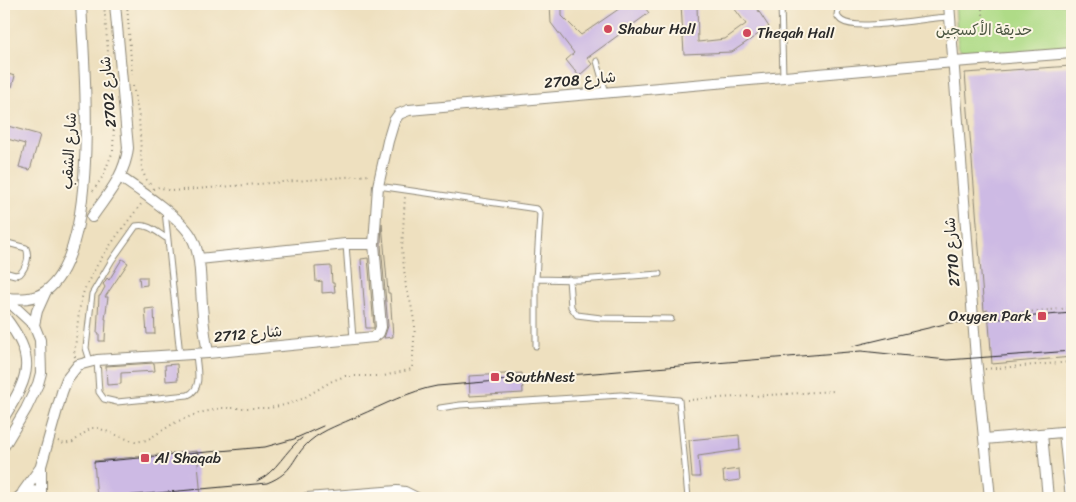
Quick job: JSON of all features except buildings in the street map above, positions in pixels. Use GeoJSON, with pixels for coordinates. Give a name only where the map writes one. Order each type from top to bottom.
{"type":"FeatureCollection","features":[{"type":"Feature","properties":{"kind":"street","name":"شارع الشقب"},"geometry":{"type":"LineString","coordinates":[[34,325],[37,311],[46,292],[62,272],[69,258],[75,242],[82,198],[87,142],[81,4]]}},
{"type":"Feature","properties":{"kind":"street","name":"شارع 2702"},"geometry":{"type":"LineString","coordinates":[[92,217],[120,177],[127,158],[128,148],[115,4]]}},
{"type":"Feature","properties":{"kind":"street","name":"شارع 2710"},"geometry":{"type":"LineString","coordinates":[[949,4],[973,317],[990,498]]}},
{"type":"Feature","properties":{"kind":"street","name":"شارع 2708"},"geometry":{"type":"LineString","coordinates":[[374,244],[378,186],[389,135],[394,121],[399,114],[409,110],[1072,53]]}},
{"type":"Feature","properties":{"kind":"street","name":"شارع 2712"},"geometry":{"type":"LineString","coordinates":[[120,177],[150,192],[165,211],[191,236],[199,260],[204,335],[208,353],[374,337],[380,331],[374,244]]}},
{"type":"Feature","properties":{"kind":"street"},"geometry":{"type":"LineString","coordinates":[[199,260],[346,244],[374,244]]}},
{"type":"Feature","properties":{"kind":"street"},"geometry":{"type":"LineString","coordinates":[[5,298],[22,299],[46,292]]}},
{"type":"Feature","properties":{"kind":"street"},"geometry":{"type":"LineString","coordinates":[[4,446],[26,409],[38,384],[41,372],[40,340],[34,325],[5,298]]}},
{"type":"Feature","properties":{"kind":"street"},"geometry":{"type":"LineString","coordinates":[[4,316],[20,339],[26,359],[24,379],[17,397],[4,417]]}},
{"type":"Feature","properties":{"kind":"street"},"geometry":{"type":"LineString","coordinates":[[43,496],[41,466],[62,392],[67,380],[78,365],[94,360],[208,353]]}},
{"type":"Feature","properties":{"kind":"street"},"geometry":{"type":"LineString","coordinates":[[985,439],[1068,432],[1071,498]]}},
{"type":"Feature","properties":{"kind":"street"},"geometry":{"type":"LineString","coordinates":[[1042,434],[1048,498]]}},
{"type":"Feature","properties":{"kind":"street"},"geometry":{"type":"LineString","coordinates":[[20,495],[41,466]]}},
{"type":"Feature","properties":{"kind":"street"},"geometry":{"type":"LineString","coordinates":[[307,498],[397,490],[417,498]]}},
{"type":"Feature","properties":{"kind":"street"},"geometry":{"type":"LineString","coordinates":[[20,495],[35,491],[43,496]]}},
{"type":"Feature","properties":{"kind":"lane"},"geometry":{"type":"LineString","coordinates":[[781,4],[783,77]]}},
{"type":"Feature","properties":{"kind":"lane"},"geometry":{"type":"LineString","coordinates":[[839,4],[837,15],[842,22],[855,25],[902,23],[950,17]]}},
{"type":"Feature","properties":{"kind":"lane"},"geometry":{"type":"LineString","coordinates":[[597,61],[606,93]]}},
{"type":"Feature","properties":{"kind":"lane"},"geometry":{"type":"LineString","coordinates":[[378,186],[537,209],[540,214],[536,279],[536,346]]}},
{"type":"Feature","properties":{"kind":"lane"},"geometry":{"type":"LineString","coordinates":[[165,211],[166,238],[180,356]]}},
{"type":"Feature","properties":{"kind":"lane"},"geometry":{"type":"LineString","coordinates":[[166,238],[148,226],[136,226],[96,286],[90,301],[86,348],[94,360],[98,392],[104,399],[117,402],[194,393],[197,388],[198,378],[196,355]]}},
{"type":"Feature","properties":{"kind":"lane"},"geometry":{"type":"LineString","coordinates":[[4,242],[26,248],[28,253],[26,265],[20,274],[15,275],[4,272]]}},
{"type":"Feature","properties":{"kind":"lane"},"geometry":{"type":"LineString","coordinates":[[346,244],[353,339]]}},
{"type":"Feature","properties":{"kind":"lane"},"geometry":{"type":"LineString","coordinates":[[536,279],[569,280],[659,274]]}},
{"type":"Feature","properties":{"kind":"lane"},"geometry":{"type":"LineString","coordinates":[[569,280],[572,307],[577,315],[601,318],[671,320]]}},
{"type":"Feature","properties":{"kind":"lane"},"geometry":{"type":"LineString","coordinates":[[440,408],[460,405],[620,396],[679,400],[688,498]]}},
{"type":"Feature","properties":{"kind":"path"},"geometry":{"type":"LineString","coordinates":[[93,191],[103,176],[113,151],[114,125],[104,4]]}},
{"type":"Feature","properties":{"kind":"path"},"geometry":{"type":"LineString","coordinates":[[127,4],[132,77]]}},
{"type":"Feature","properties":{"kind":"path"},"geometry":{"type":"LineString","coordinates":[[983,4],[982,9],[985,23]]}},
{"type":"Feature","properties":{"kind":"path"},"geometry":{"type":"LineString","coordinates":[[133,86],[139,117],[142,170],[150,192]]}},
{"type":"Feature","properties":{"kind":"path"},"geometry":{"type":"LineString","coordinates":[[78,365],[74,354],[81,306],[86,287],[120,232],[150,192],[160,187],[171,191],[380,174]]}},
{"type":"Feature","properties":{"kind":"path"},"geometry":{"type":"LineString","coordinates":[[60,433],[58,441],[64,444],[73,442],[91,428],[98,428],[135,442],[147,440],[176,422],[199,413],[222,408],[270,408],[285,405],[302,399],[332,381],[345,376],[384,376],[412,369],[415,326],[412,304],[406,288],[402,249],[406,190]]}},
{"type":"Feature","properties":{"kind":"path"},"geometry":{"type":"LineString","coordinates":[[973,317],[1072,308]]}},
{"type":"Feature","properties":{"kind":"path"},"geometry":{"type":"LineString","coordinates":[[978,371],[1072,362]]}},
{"type":"Feature","properties":{"kind":"path"},"geometry":{"type":"LineString","coordinates":[[679,400],[834,391]]}},
{"type":"Feature","properties":{"kind":"green space","name":"حديقة الأكسجين"},"geometry":{"type":"Polygon","coordinates":[[[955,4],[1072,4],[1072,49],[975,57],[967,56],[958,46],[955,4]]]}},
{"type":"Feature","properties":{"kind":"tram line"},"geometry":{"type":"LineString","coordinates":[[853,346],[949,323],[1072,313]]}},
{"type":"Feature","properties":{"kind":"tram line"},"geometry":{"type":"LineString","coordinates":[[102,498],[267,483],[283,474],[304,447],[321,433],[416,391],[437,386],[861,351],[947,360],[1072,351]]}},
{"type":"Feature","properties":{"kind":"tram line"},"geometry":{"type":"LineString","coordinates":[[94,462],[265,447],[294,439],[323,426]]}},
{"type":"Feature","properties":{"kind":"tram line"},"geometry":{"type":"LineString","coordinates":[[257,481],[276,467],[302,438]]}},
{"type":"Feature","properties":{"kind":"place","name":"Shabur Hall"},"geometry":{"type":"Point","coordinates":[608,29]}},
{"type":"Feature","properties":{"kind":"place","name":"Theqah Hall"},"geometry":{"type":"Point","coordinates":[747,33]}},
{"type":"Feature","properties":{"kind":"place","name":"Oxygen Park"},"geometry":{"type":"Point","coordinates":[1042,316]}},
{"type":"Feature","properties":{"kind":"place","name":"SouthNest"},"geometry":{"type":"Point","coordinates":[495,377]}},
{"type":"Feature","properties":{"kind":"place","name":"Al Shaqab"},"geometry":{"type":"Point","coordinates":[145,458]}}]}
